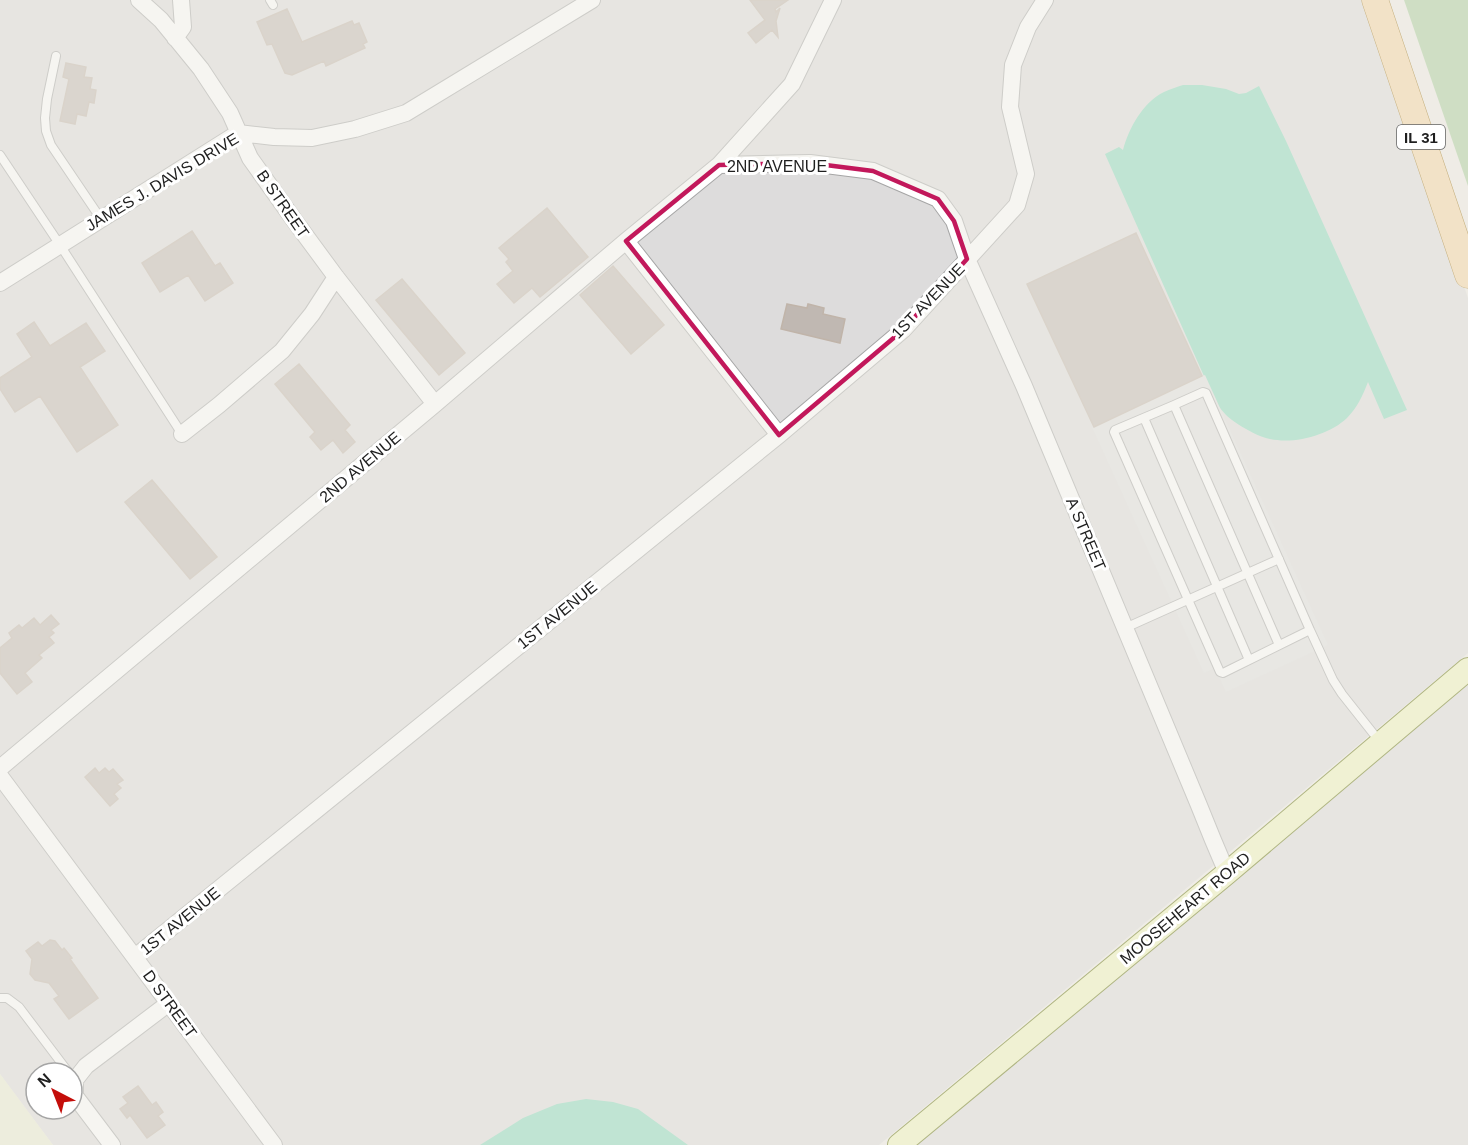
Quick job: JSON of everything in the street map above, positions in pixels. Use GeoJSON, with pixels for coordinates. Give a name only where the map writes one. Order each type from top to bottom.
{"type":"FeatureCollection","features":[{"type":"Feature","properties":{"kind":"main road","name":"IL 31"},"geometry":{"type":"LineString","coordinates":[[1375,0],[1468,275]]}},
{"type":"Feature","properties":{"kind":"main road","name":"MOOSEHEART ROAD"},"geometry":{"type":"LineString","coordinates":[[899,1145],[1227,873],[1468,669]]}},
{"type":"Feature","properties":{"kind":"street","name":"B STREET"},"geometry":{"type":"LineString","coordinates":[[139,0],[161,20],[201,69],[230,113],[250,158],[336,277],[435,404]]}},
{"type":"Feature","properties":{"kind":"street"},"geometry":{"type":"LineString","coordinates":[[176,38],[183,27],[181,0]]}},
{"type":"Feature","properties":{"kind":"street","name":"JAMES J. DAVIS DRIVE"},"geometry":{"type":"LineString","coordinates":[[0,283],[238,133],[312,138],[354,129],[406,113],[592,0]]}},
{"type":"Feature","properties":{"kind":"street","name":"2ND AVENUE"},"geometry":{"type":"LineString","coordinates":[[0,768],[718,165],[792,84],[833,0]]}},
{"type":"Feature","properties":{"kind":"street","name":"1ST AVENUE"},"geometry":{"type":"LineString","coordinates":[[135,957],[779,435],[903,330],[1017,205],[1026,174],[1010,107],[1013,65],[1028,27],[1045,0]]}},
{"type":"Feature","properties":{"kind":"street","name":"2ND AVENUE"},"geometry":{"type":"LineString","coordinates":[[718,165],[810,162],[873,171],[938,199]]}},
{"type":"Feature","properties":{"kind":"street","name":"A STREET"},"geometry":{"type":"LineString","coordinates":[[938,199],[954,221],[967,260],[1024,386],[1227,873]]}},
{"type":"Feature","properties":{"kind":"street"},"geometry":{"type":"LineString","coordinates":[[626,241],[779,435]]}},
{"type":"Feature","properties":{"kind":"street"},"geometry":{"type":"LineString","coordinates":[[182,434],[282,351],[312,314],[336,277]]}},
{"type":"Feature","properties":{"kind":"street","name":"D STREET"},"geometry":{"type":"LineString","coordinates":[[0,776],[274,1145]]}},
{"type":"Feature","properties":{"kind":"street"},"geometry":{"type":"LineString","coordinates":[[84,1068],[169,1003]]}},
{"type":"Feature","properties":{"kind":"street"},"geometry":{"type":"LineString","coordinates":[[84,1108],[112,1145]]}},
{"type":"Feature","properties":{"kind":"lane"},"geometry":{"type":"LineString","coordinates":[[56,56],[47,99],[46,131],[51,145],[101,219]]}},
{"type":"Feature","properties":{"kind":"lane"},"geometry":{"type":"LineString","coordinates":[[0,155],[182,434]]}},
{"type":"Feature","properties":{"kind":"lane"},"geometry":{"type":"LineString","coordinates":[[1310,630],[1223,673],[1220,672],[1115,430],[1203,392],[1206,393],[1333,680],[1381,743]]}},
{"type":"Feature","properties":{"kind":"lane"},"geometry":{"type":"LineString","coordinates":[[1174,405],[1278,645]]}},
{"type":"Feature","properties":{"kind":"lane"},"geometry":{"type":"LineString","coordinates":[[1144,418],[1249,660]]}},
{"type":"Feature","properties":{"kind":"lane"},"geometry":{"type":"LineString","coordinates":[[1125,628],[1279,559]]}},
{"type":"Feature","properties":{"kind":"lane"},"geometry":{"type":"LineString","coordinates":[[0,998],[6,998],[19,1007],[60,1061]]}},
{"type":"Feature","properties":{"kind":"highlighted area"},"geometry":{"type":"Polygon","coordinates":[[[810,163],[873,171],[938,199],[954,221],[967,259],[903,330],[779,435],[626,241],[719,165],[810,163]]]}},
{"type":"Feature","properties":{"kind":"shaded area"},"geometry":{"type":"Polygon","coordinates":[[[0,0],[1368,0],[1468,298],[1468,653],[879,1145],[53,1145],[35,1121],[84,1121],[84,1061],[24,1061],[24,1106],[0,1074],[0,0]]]}},
{"type":"Feature","properties":{"kind":"shaded area"},"geometry":{"type":"Polygon","coordinates":[[[1205,375],[1328,645],[1226,692],[1215,668],[1204,673],[1092,427],[1205,375]]]}},
{"type":"Feature","properties":{"kind":"shaded area"},"geometry":{"type":"Polygon","coordinates":[[[1468,679],[1468,1145],[903,1145],[1468,679]]]}},
{"type":"Feature","properties":{"kind":"green space"},"geometry":{"type":"Polygon","coordinates":[[[1404,0],[1468,0],[1468,186],[1404,0]]]}},
{"type":"Feature","properties":{"kind":"green space"},"geometry":{"type":"Polygon","coordinates":[[[1183,85],[1202,85],[1239,94],[1259,86],[1407,410],[1384,419],[1368,382],[1354,410],[1339,425],[1318,435],[1282,440],[1260,436],[1246,429],[1230,418],[1216,403],[1105,154],[1119,147],[1123,150],[1133,125],[1143,109],[1156,96],[1183,85]]]}},
{"type":"Feature","properties":{"kind":"green space"},"geometry":{"type":"Polygon","coordinates":[[[0,1074],[24,1106],[24,1121],[35,1121],[53,1145],[0,1145],[0,1074]]]}},
{"type":"Feature","properties":{"kind":"green space"},"geometry":{"type":"Polygon","coordinates":[[[586,1099],[613,1102],[638,1109],[688,1145],[480,1145],[523,1118],[557,1104],[586,1099]]]}},
{"type":"Feature","properties":{"kind":"building"},"geometry":{"type":"Polygon","coordinates":[[[750,0],[788,0],[775,9],[776,12],[780,8],[776,21],[778,37],[772,30],[756,43],[748,33],[765,20],[750,0]]]}},
{"type":"Feature","properties":{"kind":"building"},"geometry":{"type":"Polygon","coordinates":[[[287,9],[302,42],[352,21],[354,25],[359,23],[367,42],[363,44],[365,48],[326,66],[324,61],[292,75],[285,73],[272,44],[267,45],[257,22],[287,9]]]}},
{"type":"Feature","properties":{"kind":"building"},"geometry":{"type":"Polygon","coordinates":[[[66,63],[86,67],[84,77],[92,78],[90,89],[96,90],[94,103],[89,102],[86,116],[77,114],[75,124],[60,121],[69,79],[63,77],[66,63]]]}},
{"type":"Feature","properties":{"kind":"building"},"geometry":{"type":"Polygon","coordinates":[[[547,208],[588,257],[540,297],[532,288],[514,303],[497,284],[513,271],[506,262],[509,259],[499,248],[547,208]]]}},
{"type":"Feature","properties":{"kind":"building"},"geometry":{"type":"Polygon","coordinates":[[[192,231],[215,266],[220,263],[233,283],[205,301],[188,275],[160,292],[142,263],[192,231]]]}},
{"type":"Feature","properties":{"kind":"building"},"geometry":{"type":"Polygon","coordinates":[[[1136,233],[1202,376],[1094,427],[1027,284],[1136,233]]]}},
{"type":"Feature","properties":{"kind":"building"},"geometry":{"type":"Polygon","coordinates":[[[613,266],[664,325],[631,354],[580,295],[613,266]]]}},
{"type":"Feature","properties":{"kind":"building"},"geometry":{"type":"Polygon","coordinates":[[[402,279],[465,353],[439,375],[376,300],[402,279]]]}},
{"type":"Feature","properties":{"kind":"building"},"geometry":{"type":"Polygon","coordinates":[[[787,304],[807,308],[808,304],[824,308],[823,314],[845,319],[840,343],[781,329],[787,304]]]}},
{"type":"Feature","properties":{"kind":"building"},"geometry":{"type":"Polygon","coordinates":[[[34,322],[50,346],[86,323],[105,351],[80,367],[118,425],[77,452],[40,396],[15,412],[0,389],[0,378],[32,357],[17,334],[34,322]]]}},
{"type":"Feature","properties":{"kind":"building"},"geometry":{"type":"Polygon","coordinates":[[[299,364],[350,425],[345,430],[355,442],[343,453],[333,440],[321,450],[310,437],[315,432],[275,384],[299,364]]]}},
{"type":"Feature","properties":{"kind":"building"},"geometry":{"type":"Polygon","coordinates":[[[152,480],[217,557],[190,579],[125,502],[152,480]]]}},
{"type":"Feature","properties":{"kind":"building"},"geometry":{"type":"Polygon","coordinates":[[[51,615],[59,624],[51,630],[54,633],[49,637],[54,643],[39,655],[42,658],[25,673],[32,682],[17,694],[0,673],[0,648],[12,638],[9,633],[19,625],[22,628],[34,618],[40,625],[51,615]]]}},
{"type":"Feature","properties":{"kind":"building"},"geometry":{"type":"Polygon","coordinates":[[[95,768],[99,773],[105,768],[109,772],[113,769],[123,780],[117,784],[121,788],[114,794],[118,799],[110,806],[85,777],[95,768]]]}},
{"type":"Feature","properties":{"kind":"building"},"geometry":{"type":"Polygon","coordinates":[[[50,940],[55,941],[62,950],[64,948],[98,998],[69,1019],[54,999],[59,996],[49,983],[35,980],[30,974],[32,959],[26,951],[38,942],[42,946],[50,940]]]}},
{"type":"Feature","properties":{"kind":"building"},"geometry":{"type":"Polygon","coordinates":[[[138,1086],[152,1105],[156,1102],[163,1112],[158,1116],[165,1125],[147,1138],[130,1115],[127,1118],[120,1109],[128,1103],[123,1097],[138,1086]]]}}]}
